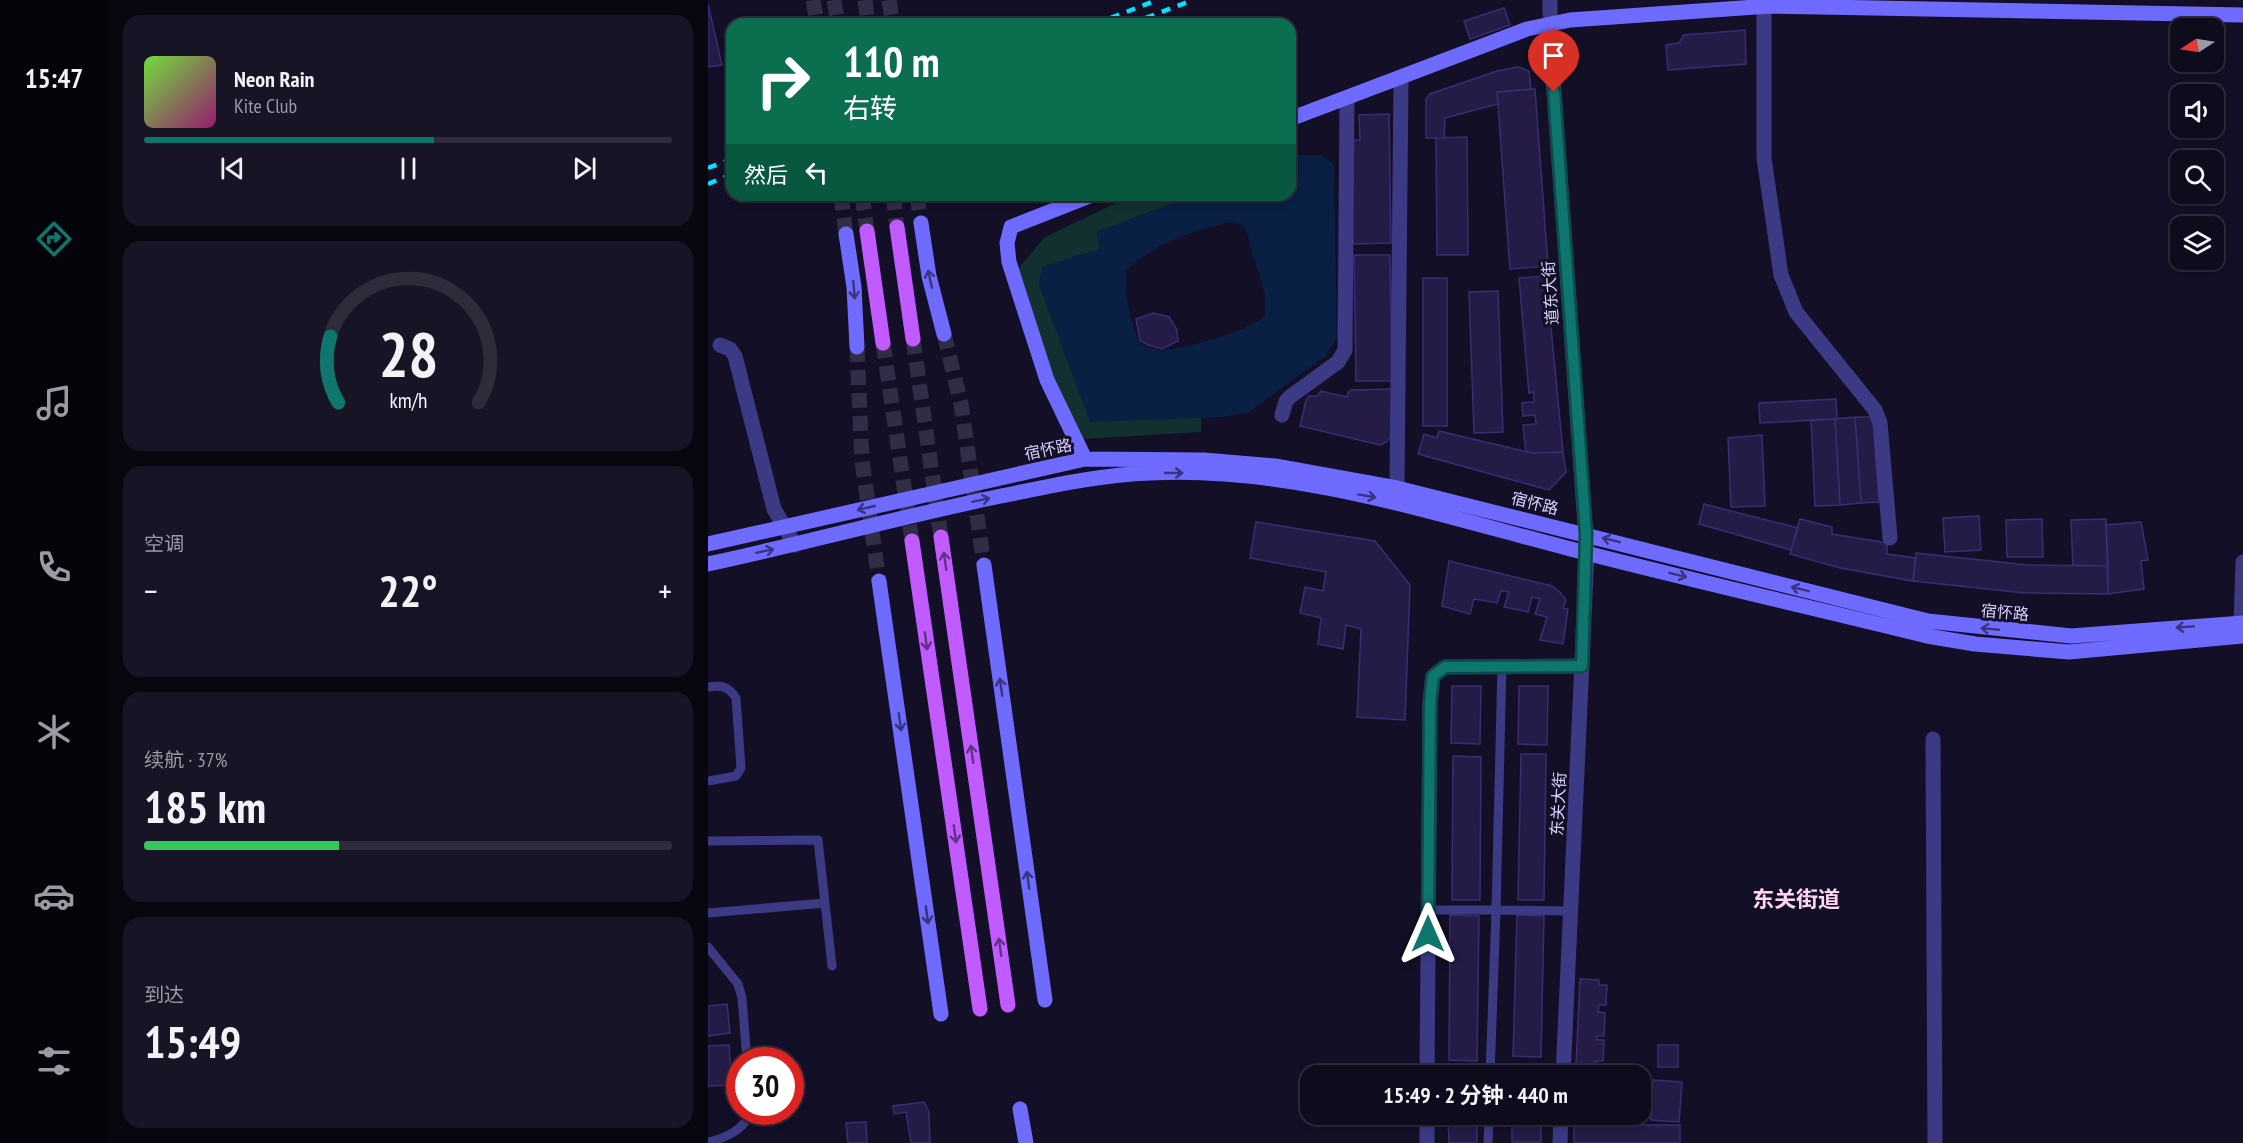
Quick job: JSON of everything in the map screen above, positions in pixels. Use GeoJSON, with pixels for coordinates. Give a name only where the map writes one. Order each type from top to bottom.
{"type":"FeatureCollection","features":[{"type":"Feature","properties":{"kind":"main road"},"geometry":{"type":"LineString","coordinates":[[1296,117],[1401,79],[1527,29],[1570,20],[1764,3],[2243,15]]}},
{"type":"Feature","properties":{"kind":"main road"},"geometry":{"type":"LineString","coordinates":[[1077,201],[1011,227],[1007,243],[1009,262],[1047,380],[1085,459]]}},
{"type":"Feature","properties":{"kind":"main road"},"geometry":{"type":"LineString","coordinates":[[921,223],[929,276],[944,334]]}},
{"type":"Feature","properties":{"kind":"main road"},"geometry":{"type":"LineString","coordinates":[[897,227],[913,339]]}},
{"type":"Feature","properties":{"kind":"main road"},"geometry":{"type":"LineString","coordinates":[[867,231],[883,343]]}},
{"type":"Feature","properties":{"kind":"main road"},"geometry":{"type":"LineString","coordinates":[[846,234],[854,287],[857,347]]}},
{"type":"Feature","properties":{"kind":"main road","name":"宿怀路"},"geometry":{"type":"LineString","coordinates":[[708,544],[1085,459],[1204,460],[1275,466],[1397,488],[1928,621],[2072,636],[2242,627]]}},
{"type":"Feature","properties":{"kind":"main road","name":"宿怀路"},"geometry":{"type":"LineString","coordinates":[[708,564],[795,545],[924,512],[1090,478],[1152,472],[1196,473],[1271,480],[1387,500],[1587,553],[1927,636],[1975,644],[2069,652],[2242,627]]}},
{"type":"Feature","properties":{"kind":"main road"},"geometry":{"type":"LineString","coordinates":[[941,537],[1008,1005]]}},
{"type":"Feature","properties":{"kind":"main road"},"geometry":{"type":"LineString","coordinates":[[912,541],[980,1009]]}},
{"type":"Feature","properties":{"kind":"main road"},"geometry":{"type":"LineString","coordinates":[[984,565],[1045,1000]]}},
{"type":"Feature","properties":{"kind":"main road"},"geometry":{"type":"LineString","coordinates":[[879,581],[941,1014]]}},
{"type":"Feature","properties":{"kind":"main road"},"geometry":{"type":"LineString","coordinates":[[1020,1109],[1026,1143]]}},
{"type":"Feature","properties":{"kind":"street"},"geometry":{"type":"LineString","coordinates":[[1764,3],[1764,158],[1781,275],[1796,312],[1875,410],[1880,423],[1890,538]]}},
{"type":"Feature","properties":{"kind":"street","name":"道东大街"},"geometry":{"type":"LineString","coordinates":[[1551,49],[1586,534]]}},
{"type":"Feature","properties":{"kind":"street"},"geometry":{"type":"LineString","coordinates":[[1397,488],[1401,79]]}},
{"type":"Feature","properties":{"kind":"street"},"geometry":{"type":"LineString","coordinates":[[1282,415],[1286,401],[1338,362],[1345,350],[1347,99]]}},
{"type":"Feature","properties":{"kind":"street"},"geometry":{"type":"LineString","coordinates":[[720,345],[730,349],[735,356],[774,509],[795,545]]}},
{"type":"Feature","properties":{"kind":"street","name":"东关大街"},"geometry":{"type":"LineString","coordinates":[[1564,1065],[1587,553],[1586,534]]}},
{"type":"Feature","properties":{"kind":"street"},"geometry":{"type":"LineString","coordinates":[[2242,627],[2243,562]]}},
{"type":"Feature","properties":{"kind":"street"},"geometry":{"type":"LineString","coordinates":[[1427,1065],[1430,702],[1433,676],[1445,667],[1582,666]]}},
{"type":"Feature","properties":{"kind":"street"},"geometry":{"type":"LineString","coordinates":[[1933,739],[1935,1143]]}},
{"type":"Feature","properties":{"kind":"street"},"geometry":{"type":"LineString","coordinates":[[1427,1125],[1427,1143]]}},
{"type":"Feature","properties":{"kind":"street"},"geometry":{"type":"LineString","coordinates":[[1560,1143],[1561,1125]]}},
{"type":"Feature","properties":{"kind":"lane"},"geometry":{"type":"LineString","coordinates":[[1490,1065],[1502,666]]}},
{"type":"Feature","properties":{"kind":"lane"},"geometry":{"type":"LineString","coordinates":[[708,687],[722,686],[730,689],[736,698],[741,768],[736,776],[708,781]]}},
{"type":"Feature","properties":{"kind":"lane"},"geometry":{"type":"LineString","coordinates":[[708,841],[818,840],[832,966]]}},
{"type":"Feature","properties":{"kind":"lane"},"geometry":{"type":"LineString","coordinates":[[708,913],[825,903]]}},
{"type":"Feature","properties":{"kind":"lane"},"geometry":{"type":"LineString","coordinates":[[1429,910],[1571,910]]}},
{"type":"Feature","properties":{"kind":"lane"},"geometry":{"type":"LineString","coordinates":[[708,947],[738,984],[742,998],[746,1047]]}},
{"type":"Feature","properties":{"kind":"lane"},"geometry":{"type":"LineString","coordinates":[[708,1142],[735,1132],[742,1125]]}},
{"type":"Feature","properties":{"kind":"lane"},"geometry":{"type":"LineString","coordinates":[[1488,1143],[1489,1125]]}},
{"type":"Feature","properties":{"kind":"green space"},"geometry":{"type":"Polygon","coordinates":[[[1120,201],[1179,201],[1097,232],[1100,249],[1042,267],[1164,417],[1201,417],[1201,432],[1082,439],[1061,402],[1018,269],[1045,237],[1120,201]]]}},
{"type":"Feature","properties":{"kind":"water"},"geometry":{"type":"Polygon","coordinates":[[[1296,155],[1322,155],[1334,165],[1337,337],[1326,356],[1247,413],[1222,417],[1090,422],[1039,285],[1042,267],[1100,249],[1097,232],[1179,201],[1296,201],[1296,155]],[[1232,222],[1190,233],[1161,245],[1136,261],[1126,271],[1129,310],[1134,329],[1143,346],[1161,350],[1200,343],[1247,327],[1265,315],[1265,295],[1246,230],[1240,223],[1232,222]]]}},
{"type":"Feature","properties":{"kind":"building"},"geometry":{"type":"Polygon","coordinates":[[[708,4],[722,65],[708,67],[708,4]]]}},
{"type":"Feature","properties":{"kind":"building"},"geometry":{"type":"Polygon","coordinates":[[[1504,8],[1510,25],[1470,39],[1464,21],[1504,8]]]}},
{"type":"Feature","properties":{"kind":"building"},"geometry":{"type":"Polygon","coordinates":[[[1745,30],[1746,64],[1668,70],[1666,45],[1679,43],[1684,35],[1745,30]]]}},
{"type":"Feature","properties":{"kind":"building"},"geometry":{"type":"Polygon","coordinates":[[[1518,67],[1529,71],[1531,89],[1497,92],[1498,104],[1445,118],[1444,138],[1426,138],[1426,99],[1430,94],[1497,71],[1518,67]]]}},
{"type":"Feature","properties":{"kind":"building"},"geometry":{"type":"Polygon","coordinates":[[[1535,89],[1548,266],[1510,269],[1497,92],[1535,89]]]}},
{"type":"Feature","properties":{"kind":"building"},"geometry":{"type":"Polygon","coordinates":[[[1389,114],[1391,243],[1353,244],[1351,140],[1360,140],[1359,115],[1389,114]]]}},
{"type":"Feature","properties":{"kind":"building"},"geometry":{"type":"Polygon","coordinates":[[[1467,137],[1468,255],[1437,255],[1436,138],[1467,137]]]}},
{"type":"Feature","properties":{"kind":"building"},"geometry":{"type":"Polygon","coordinates":[[[1354,255],[1390,255],[1392,381],[1356,381],[1354,255]]]}},
{"type":"Feature","properties":{"kind":"building"},"geometry":{"type":"Polygon","coordinates":[[[1546,276],[1563,452],[1532,453],[1526,452],[1523,425],[1536,424],[1535,415],[1523,416],[1522,403],[1534,402],[1534,392],[1529,393],[1519,278],[1546,276]]]}},
{"type":"Feature","properties":{"kind":"building"},"geometry":{"type":"Polygon","coordinates":[[[1423,278],[1447,278],[1447,426],[1423,426],[1423,278]]]}},
{"type":"Feature","properties":{"kind":"building"},"geometry":{"type":"Polygon","coordinates":[[[1498,291],[1503,432],[1474,433],[1469,292],[1498,291]]]}},
{"type":"Feature","properties":{"kind":"building"},"geometry":{"type":"Polygon","coordinates":[[[1153,313],[1169,317],[1177,330],[1178,341],[1162,349],[1140,340],[1136,319],[1153,313]]]}},
{"type":"Feature","properties":{"kind":"building"},"geometry":{"type":"Polygon","coordinates":[[[1393,389],[1392,437],[1380,445],[1300,426],[1306,400],[1309,396],[1317,396],[1321,391],[1346,397],[1350,390],[1393,389]]]}},
{"type":"Feature","properties":{"kind":"building"},"geometry":{"type":"Polygon","coordinates":[[[1836,399],[1837,419],[1760,423],[1759,403],[1836,399]]]}},
{"type":"Feature","properties":{"kind":"building"},"geometry":{"type":"Polygon","coordinates":[[[1855,417],[1873,417],[1879,502],[1861,503],[1855,417]]]}},
{"type":"Feature","properties":{"kind":"building"},"geometry":{"type":"Polygon","coordinates":[[[1855,417],[1861,503],[1840,505],[1835,419],[1855,417]]]}},
{"type":"Feature","properties":{"kind":"building"},"geometry":{"type":"Polygon","coordinates":[[[1835,419],[1840,505],[1815,506],[1811,420],[1835,419]]]}},
{"type":"Feature","properties":{"kind":"building"},"geometry":{"type":"Polygon","coordinates":[[[1439,431],[1532,453],[1563,452],[1566,472],[1549,490],[1418,454],[1424,434],[1437,438],[1439,431]]]}},
{"type":"Feature","properties":{"kind":"building"},"geometry":{"type":"Polygon","coordinates":[[[1762,435],[1765,506],[1731,507],[1728,438],[1762,435]]]}},
{"type":"Feature","properties":{"kind":"building"},"geometry":{"type":"Polygon","coordinates":[[[1704,504],[1798,528],[1791,550],[1699,524],[1704,504]]]}},
{"type":"Feature","properties":{"kind":"building"},"geometry":{"type":"Polygon","coordinates":[[[1979,516],[1981,550],[1945,552],[1943,518],[1979,516]]]}},
{"type":"Feature","properties":{"kind":"building"},"geometry":{"type":"Polygon","coordinates":[[[1800,519],[1832,527],[1832,534],[1887,543],[1887,554],[1916,558],[1913,581],[1840,568],[1790,554],[1800,519]]]}},
{"type":"Feature","properties":{"kind":"building"},"geometry":{"type":"Polygon","coordinates":[[[2042,519],[2043,557],[2007,557],[2006,520],[2042,519]]]}},
{"type":"Feature","properties":{"kind":"building"},"geometry":{"type":"Polygon","coordinates":[[[2106,519],[2108,566],[2073,566],[2071,520],[2106,519]]]}},
{"type":"Feature","properties":{"kind":"building"},"geometry":{"type":"Polygon","coordinates":[[[1256,522],[1375,541],[1410,585],[1405,720],[1357,717],[1361,629],[1346,625],[1343,649],[1318,644],[1321,618],[1300,613],[1305,587],[1323,591],[1326,572],[1250,558],[1256,522]]]}},
{"type":"Feature","properties":{"kind":"building"},"geometry":{"type":"Polygon","coordinates":[[[2141,522],[2148,560],[2141,561],[2144,589],[2108,594],[2106,525],[2141,522]]]}},
{"type":"Feature","properties":{"kind":"building"},"geometry":{"type":"Polygon","coordinates":[[[1916,553],[2028,565],[2108,566],[2108,594],[2025,593],[1913,581],[1916,553]]]}},
{"type":"Feature","properties":{"kind":"building"},"geometry":{"type":"Polygon","coordinates":[[[1449,561],[1552,586],[1566,600],[1563,608],[1568,609],[1563,644],[1540,640],[1547,617],[1535,614],[1540,599],[1532,597],[1528,612],[1504,607],[1509,592],[1501,591],[1497,603],[1474,599],[1470,614],[1442,606],[1449,561]]]}},
{"type":"Feature","properties":{"kind":"building"},"geometry":{"type":"Polygon","coordinates":[[[1452,686],[1481,686],[1480,744],[1451,743],[1452,686]]]}},
{"type":"Feature","properties":{"kind":"building"},"geometry":{"type":"Polygon","coordinates":[[[1519,686],[1548,686],[1547,745],[1518,744],[1519,686]]]}},
{"type":"Feature","properties":{"kind":"building"},"geometry":{"type":"Polygon","coordinates":[[[1521,754],[1546,754],[1544,900],[1518,900],[1521,754]]]}},
{"type":"Feature","properties":{"kind":"building"},"geometry":{"type":"Polygon","coordinates":[[[1453,756],[1481,757],[1480,900],[1452,900],[1453,756]]]}},
{"type":"Feature","properties":{"kind":"building"},"geometry":{"type":"Polygon","coordinates":[[[1450,915],[1479,916],[1477,1061],[1449,1060],[1450,915]]]}},
{"type":"Feature","properties":{"kind":"building"},"geometry":{"type":"Polygon","coordinates":[[[1517,915],[1544,916],[1541,1057],[1513,1056],[1517,915]]]}},
{"type":"Feature","properties":{"kind":"building"},"geometry":{"type":"Polygon","coordinates":[[[1580,979],[1599,980],[1599,985],[1607,985],[1606,1005],[1599,1005],[1598,1012],[1605,1013],[1604,1036],[1597,1036],[1597,1040],[1604,1040],[1603,1061],[1596,1061],[1595,1065],[1576,1065],[1580,979]]]}},
{"type":"Feature","properties":{"kind":"building"},"geometry":{"type":"Polygon","coordinates":[[[727,1004],[730,1033],[708,1036],[708,1006],[727,1004]]]}},
{"type":"Feature","properties":{"kind":"building"},"geometry":{"type":"Polygon","coordinates":[[[729,1045],[726,1047],[726,1085],[708,1086],[708,1046],[729,1045]]]}},
{"type":"Feature","properties":{"kind":"building"},"geometry":{"type":"Polygon","coordinates":[[[1658,1045],[1678,1045],[1678,1067],[1658,1067],[1658,1045]]]}},
{"type":"Feature","properties":{"kind":"building"},"geometry":{"type":"Polygon","coordinates":[[[1653,1080],[1682,1082],[1679,1122],[1651,1120],[1653,1080]]]}},
{"type":"Feature","properties":{"kind":"building"},"geometry":{"type":"Polygon","coordinates":[[[924,1102],[929,1112],[930,1143],[911,1143],[906,1112],[894,1114],[893,1106],[924,1102]]]}},
{"type":"Feature","properties":{"kind":"building"},"geometry":{"type":"Polygon","coordinates":[[[866,1122],[867,1143],[848,1143],[846,1123],[866,1122]]]}},
{"type":"Feature","properties":{"kind":"building"},"geometry":{"type":"Polygon","coordinates":[[[1448,1125],[1477,1125],[1477,1143],[1449,1143],[1448,1125]]]}},
{"type":"Feature","properties":{"kind":"building"},"geometry":{"type":"Polygon","coordinates":[[[1512,1125],[1541,1125],[1541,1142],[1512,1142],[1512,1125]]]}},
{"type":"Feature","properties":{"kind":"building"},"geometry":{"type":"Polygon","coordinates":[[[1574,1125],[1680,1125],[1680,1143],[1574,1143],[1574,1125]]]}},
{"type":"Feature","properties":{"kind":"tunnel"},"geometry":{"type":"LineString","coordinates":[[813,0],[816,18]]}},
{"type":"Feature","properties":{"kind":"tunnel"},"geometry":{"type":"LineString","coordinates":[[834,0],[837,18]]}},
{"type":"Feature","properties":{"kind":"tunnel"},"geometry":{"type":"LineString","coordinates":[[865,0],[867,18]]}},
{"type":"Feature","properties":{"kind":"tunnel"},"geometry":{"type":"LineString","coordinates":[[889,0],[892,18]]}},
{"type":"Feature","properties":{"kind":"tunnel"},"geometry":{"type":"LineString","coordinates":[[1550,13],[1551,49]]}},
{"type":"Feature","properties":{"kind":"tunnel"},"geometry":{"type":"LineString","coordinates":[[842,201],[846,234]]}},
{"type":"Feature","properties":{"kind":"tunnel"},"geometry":{"type":"LineString","coordinates":[[863,201],[867,231]]}},
{"type":"Feature","properties":{"kind":"tunnel"},"geometry":{"type":"LineString","coordinates":[[894,201],[897,227]]}},
{"type":"Feature","properties":{"kind":"tunnel"},"geometry":{"type":"LineString","coordinates":[[918,201],[921,223]]}},
{"type":"Feature","properties":{"kind":"tunnel"},"geometry":{"type":"LineString","coordinates":[[944,334],[961,404],[984,565]]}},
{"type":"Feature","properties":{"kind":"tunnel"},"geometry":{"type":"LineString","coordinates":[[913,339],[941,537]]}},
{"type":"Feature","properties":{"kind":"tunnel"},"geometry":{"type":"LineString","coordinates":[[883,343],[912,541]]}},
{"type":"Feature","properties":{"kind":"tunnel"},"geometry":{"type":"LineString","coordinates":[[857,347],[862,461],[879,581]]}},
{"type":"Feature","properties":{"kind":"railway"},"geometry":{"type":"LineString","coordinates":[[1110,18],[1157,0]]}},
{"type":"Feature","properties":{"kind":"railway"},"geometry":{"type":"LineString","coordinates":[[1146,18],[1193,0]]}},
{"type":"Feature","properties":{"kind":"railway"},"geometry":{"type":"LineString","coordinates":[[708,168],[726,161]]}},
{"type":"Feature","properties":{"kind":"railway"},"geometry":{"type":"LineString","coordinates":[[708,184],[726,176]]}},
{"type":"Feature","properties":{"kind":"district","name":"东关街道"},"geometry":{"type":"Point","coordinates":[1796,899]}},
{"type":"Feature","properties":{"kind":"route"},"geometry":{"type":"LineString","coordinates":[[1428,934],[1430,702],[1433,676],[1445,667],[1582,666],[1587,553],[1554,92]]}}]}
